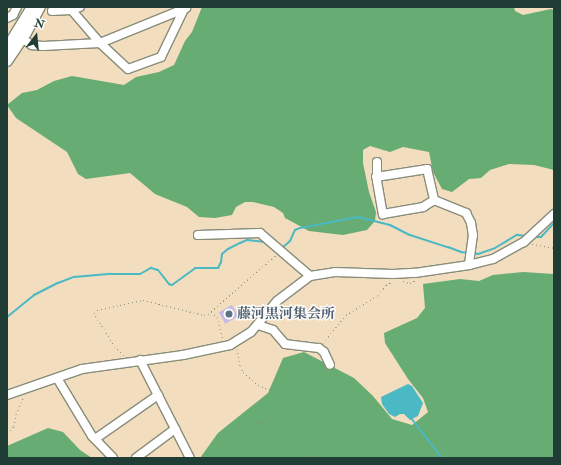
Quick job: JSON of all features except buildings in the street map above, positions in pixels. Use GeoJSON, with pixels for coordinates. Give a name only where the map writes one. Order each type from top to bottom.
{"type":"FeatureCollection","features":[{"type":"Feature","properties":{"kind":"main road"},"geometry":{"type":"LineString","coordinates":[[7,48],[32,7]]}},
{"type":"Feature","properties":{"kind":"main road"},"geometry":{"type":"LineString","coordinates":[[7,61],[23,39],[40,7]]}},
{"type":"Feature","properties":{"kind":"street"},"geometry":{"type":"LineString","coordinates":[[7,18],[13,15],[17,7]]}},
{"type":"Feature","properties":{"kind":"street"},"geometry":{"type":"LineString","coordinates":[[52,11],[80,7]]}},
{"type":"Feature","properties":{"kind":"street"},"geometry":{"type":"LineString","coordinates":[[23,39],[32,45],[43,46],[100,43],[185,7]]}},
{"type":"Feature","properties":{"kind":"street"},"geometry":{"type":"LineString","coordinates":[[70,8],[100,43],[128,69],[161,57],[185,7]]}},
{"type":"Feature","properties":{"kind":"street"},"geometry":{"type":"LineString","coordinates":[[377,162],[376,177],[383,214],[423,207],[434,200]]}},
{"type":"Feature","properties":{"kind":"street"},"geometry":{"type":"LineString","coordinates":[[376,177],[427,169],[434,200]]}},
{"type":"Feature","properties":{"kind":"street"},"geometry":{"type":"LineString","coordinates":[[434,200],[466,213],[471,223],[473,235],[470,257]]}},
{"type":"Feature","properties":{"kind":"street"},"geometry":{"type":"LineString","coordinates":[[7,395],[82,369],[184,355],[225,347],[235,343],[258,325],[277,301],[310,276],[335,272],[393,274],[419,272],[470,257],[493,259],[528,238],[554,214]]}},
{"type":"Feature","properties":{"kind":"street"},"geometry":{"type":"LineString","coordinates":[[198,235],[260,233],[310,276]]}},
{"type":"Feature","properties":{"kind":"street"},"geometry":{"type":"LineString","coordinates":[[258,325],[273,330],[285,344],[319,348],[324,352],[330,365]]}},
{"type":"Feature","properties":{"kind":"street"},"geometry":{"type":"LineString","coordinates":[[140,360],[190,458]]}},
{"type":"Feature","properties":{"kind":"street"},"geometry":{"type":"LineString","coordinates":[[58,378],[94,439],[113,458]]}},
{"type":"Feature","properties":{"kind":"street"},"geometry":{"type":"LineString","coordinates":[[94,439],[158,395]]}},
{"type":"Feature","properties":{"kind":"street"},"geometry":{"type":"LineString","coordinates":[[136,458],[175,429]]}},
{"type":"Feature","properties":{"kind":"path"},"geometry":{"type":"LineString","coordinates":[[528,238],[554,248]]}},
{"type":"Feature","properties":{"kind":"path"},"geometry":{"type":"LineString","coordinates":[[128,362],[127,358],[115,347],[94,313],[96,310],[142,300],[204,315],[211,312],[279,249]]}},
{"type":"Feature","properties":{"kind":"path"},"geometry":{"type":"LineString","coordinates":[[398,281],[410,283],[417,280],[419,272]]}},
{"type":"Feature","properties":{"kind":"path"},"geometry":{"type":"LineString","coordinates":[[319,348],[346,316],[378,295],[386,285],[394,281]]}},
{"type":"Feature","properties":{"kind":"path"},"geometry":{"type":"LineString","coordinates":[[211,312],[217,317],[225,347]]}},
{"type":"Feature","properties":{"kind":"path"},"geometry":{"type":"LineString","coordinates":[[235,343],[240,366],[243,372],[258,385],[273,391],[286,400],[261,423],[252,418]]}},
{"type":"Feature","properties":{"kind":"path"},"geometry":{"type":"LineString","coordinates":[[7,433],[14,426],[16,414],[23,400],[24,389]]}},
{"type":"Feature","properties":{"kind":"path"},"geometry":{"type":"LineString","coordinates":[[268,417],[313,458]]}},
{"type":"Feature","properties":{"kind":"green space"},"geometry":{"type":"Polygon","coordinates":[[[202,7],[514,7],[515,11],[523,15],[551,9],[554,10],[554,170],[534,165],[509,164],[490,170],[481,178],[469,179],[452,192],[442,189],[433,172],[429,152],[403,147],[390,152],[370,146],[363,150],[363,163],[369,192],[376,212],[375,221],[367,230],[343,235],[309,231],[285,218],[283,213],[274,207],[253,202],[245,202],[236,207],[232,215],[215,218],[199,217],[187,207],[155,194],[130,173],[86,179],[78,174],[67,152],[16,118],[7,105],[22,93],[37,90],[54,81],[72,76],[124,85],[136,77],[159,72],[174,65],[185,41],[192,32],[202,7]]]}},
{"type":"Feature","properties":{"kind":"green space"},"geometry":{"type":"Polygon","coordinates":[[[523,272],[554,274],[554,458],[200,458],[218,433],[268,393],[283,358],[304,352],[354,378],[373,396],[392,419],[412,425],[428,412],[423,398],[408,379],[385,343],[384,333],[417,318],[425,308],[423,284],[460,279],[479,281],[493,275],[523,272]]]}},
{"type":"Feature","properties":{"kind":"green space"},"geometry":{"type":"Polygon","coordinates":[[[48,428],[63,432],[80,450],[92,458],[7,458],[7,446],[48,428]]]}},
{"type":"Feature","properties":{"kind":"water"},"geometry":{"type":"Polygon","coordinates":[[[408,384],[412,386],[423,403],[418,416],[410,420],[404,414],[400,414],[395,417],[389,414],[382,404],[381,397],[408,384]]]}},
{"type":"Feature","properties":{"kind":"waterway"},"geometry":{"type":"LineString","coordinates":[[281,249],[290,241],[295,230],[358,217],[390,225],[410,235],[468,253]]}},
{"type":"Feature","properties":{"kind":"waterway"},"geometry":{"type":"LineString","coordinates":[[532,237],[541,237],[554,223]]}},
{"type":"Feature","properties":{"kind":"waterway"},"geometry":{"type":"LineString","coordinates":[[473,253],[478,254],[495,248],[517,235],[528,236]]}},
{"type":"Feature","properties":{"kind":"waterway"},"geometry":{"type":"LineString","coordinates":[[7,317],[34,295],[74,277],[111,274],[140,274],[151,268],[158,270],[169,284],[172,285],[195,268],[218,268],[221,262],[222,254],[240,243],[247,240],[265,242]]}},
{"type":"Feature","properties":{"kind":"waterway"},"geometry":{"type":"LineString","coordinates":[[411,418],[442,458]]}},
{"type":"Feature","properties":{"kind":"place","name":"藤河黒河集会所"},"geometry":{"type":"Point","coordinates":[229,314]}}]}
